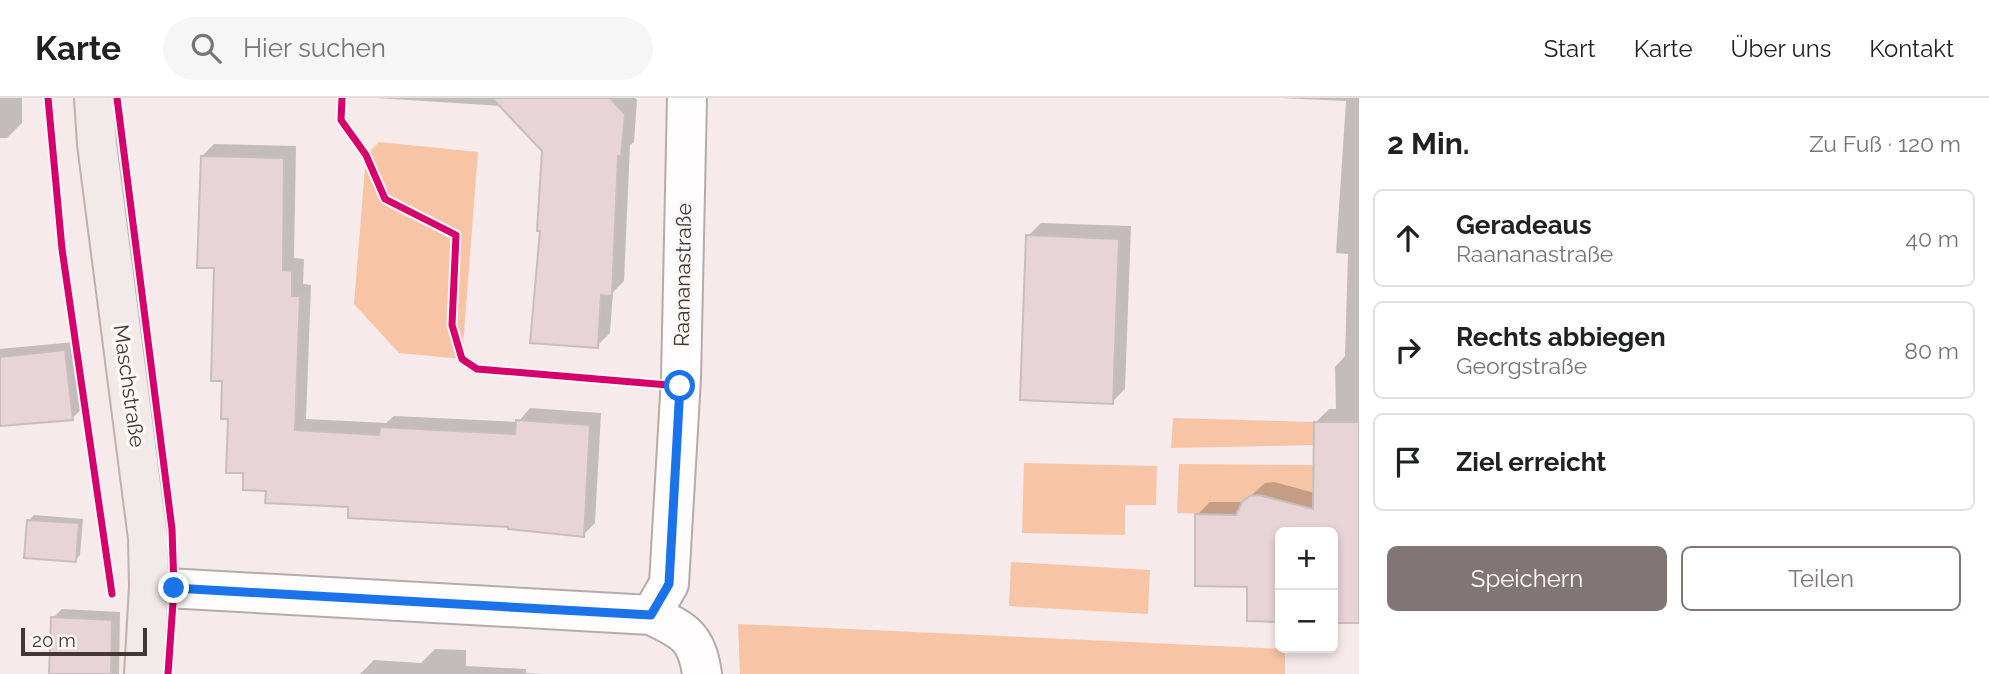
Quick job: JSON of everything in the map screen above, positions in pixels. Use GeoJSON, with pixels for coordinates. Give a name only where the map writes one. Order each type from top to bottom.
{"type":"FeatureCollection","features":[{"type":"Feature","properties":{"kind":"main road","name":"Maschstraße"},"geometry":{"type":"LineString","coordinates":[[94,98],[97,145],[143,493],[149,587],[145,674]]}},
{"type":"Feature","properties":{"kind":"street","name":"Raananastraße"},"geometry":{"type":"LineString","coordinates":[[651,615],[669,584],[681,378],[687,98]]}},
{"type":"Feature","properties":{"kind":"street"},"geometry":{"type":"LineString","coordinates":[[149,587],[651,615],[685,632],[700,658],[702,674]]}},
{"type":"Feature","properties":{"kind":"shaded area"},"geometry":{"type":"Polygon","coordinates":[[[379,142],[478,152],[462,359],[399,353],[354,304],[366,155],[379,142]]]}},
{"type":"Feature","properties":{"kind":"shaded area"},"geometry":{"type":"Polygon","coordinates":[[[1173,418],[1314,422],[1314,445],[1171,448],[1173,418]]]}},
{"type":"Feature","properties":{"kind":"shaded area"},"geometry":{"type":"Polygon","coordinates":[[[1024,463],[1157,466],[1156,505],[1125,505],[1125,535],[1022,533],[1024,463]]]}},
{"type":"Feature","properties":{"kind":"shaded area"},"geometry":{"type":"Polygon","coordinates":[[[1179,464],[1313,465],[1313,492],[1320,492],[1320,514],[1278,504],[1260,495],[1251,496],[1244,501],[1238,515],[1177,513],[1179,464]]]}},
{"type":"Feature","properties":{"kind":"shaded area"},"geometry":{"type":"Polygon","coordinates":[[[1011,562],[1150,570],[1148,614],[1009,606],[1011,562]]]}},
{"type":"Feature","properties":{"kind":"shaded area"},"geometry":{"type":"Polygon","coordinates":[[[738,624],[1275,649],[1275,653],[1285,653],[1285,674],[740,674],[738,624]]]}},
{"type":"Feature","properties":{"kind":"building"},"geometry":{"type":"Polygon","coordinates":[[[492,98],[610,98],[625,114],[621,157],[618,156],[612,296],[601,295],[598,348],[530,343],[540,231],[537,231],[542,151],[492,98]]]}},
{"type":"Feature","properties":{"kind":"building"},"geometry":{"type":"Polygon","coordinates":[[[201,156],[284,158],[283,270],[292,271],[292,296],[300,296],[295,430],[379,435],[380,427],[515,434],[516,420],[590,425],[584,537],[508,527],[348,518],[348,507],[265,503],[266,491],[243,490],[243,473],[226,473],[228,419],[221,419],[222,381],[211,381],[214,268],[197,268],[201,156]]]}},
{"type":"Feature","properties":{"kind":"building"},"geometry":{"type":"Polygon","coordinates":[[[1026,235],[1119,239],[1113,404],[1020,400],[1026,235]]]}},
{"type":"Feature","properties":{"kind":"building"},"geometry":{"type":"Polygon","coordinates":[[[65,350],[73,420],[0,426],[0,357],[65,350]]]}},
{"type":"Feature","properties":{"kind":"building"},"geometry":{"type":"Polygon","coordinates":[[[1314,422],[1359,422],[1359,623],[1338,623],[1338,527],[1275,527],[1275,622],[1247,621],[1247,587],[1195,586],[1195,514],[1236,515],[1242,502],[1250,496],[1259,495],[1313,509],[1314,422]]]}},
{"type":"Feature","properties":{"kind":"building"},"geometry":{"type":"Polygon","coordinates":[[[27,520],[79,523],[76,562],[24,558],[27,520]]]}},
{"type":"Feature","properties":{"kind":"building"},"geometry":{"type":"Polygon","coordinates":[[[51,617],[112,620],[111,674],[49,674],[51,617]]]}},
{"type":"Feature","properties":{"kind":"cycle path"},"geometry":{"type":"LineString","coordinates":[[48,98],[62,249],[112,594]]}},
{"type":"Feature","properties":{"kind":"cycle path"},"geometry":{"type":"LineString","coordinates":[[117,98],[172,529],[174,588],[168,674]]}},
{"type":"Feature","properties":{"kind":"cycle path"},"geometry":{"type":"LineString","coordinates":[[342,98],[341,120],[366,155],[385,199],[456,235],[452,325],[462,359],[477,369],[680,386]]}},
{"type":"Feature","properties":{"kind":"route"},"geometry":{"type":"LineString","coordinates":[[174,588],[651,615],[669,584],[680,386]]}}]}
